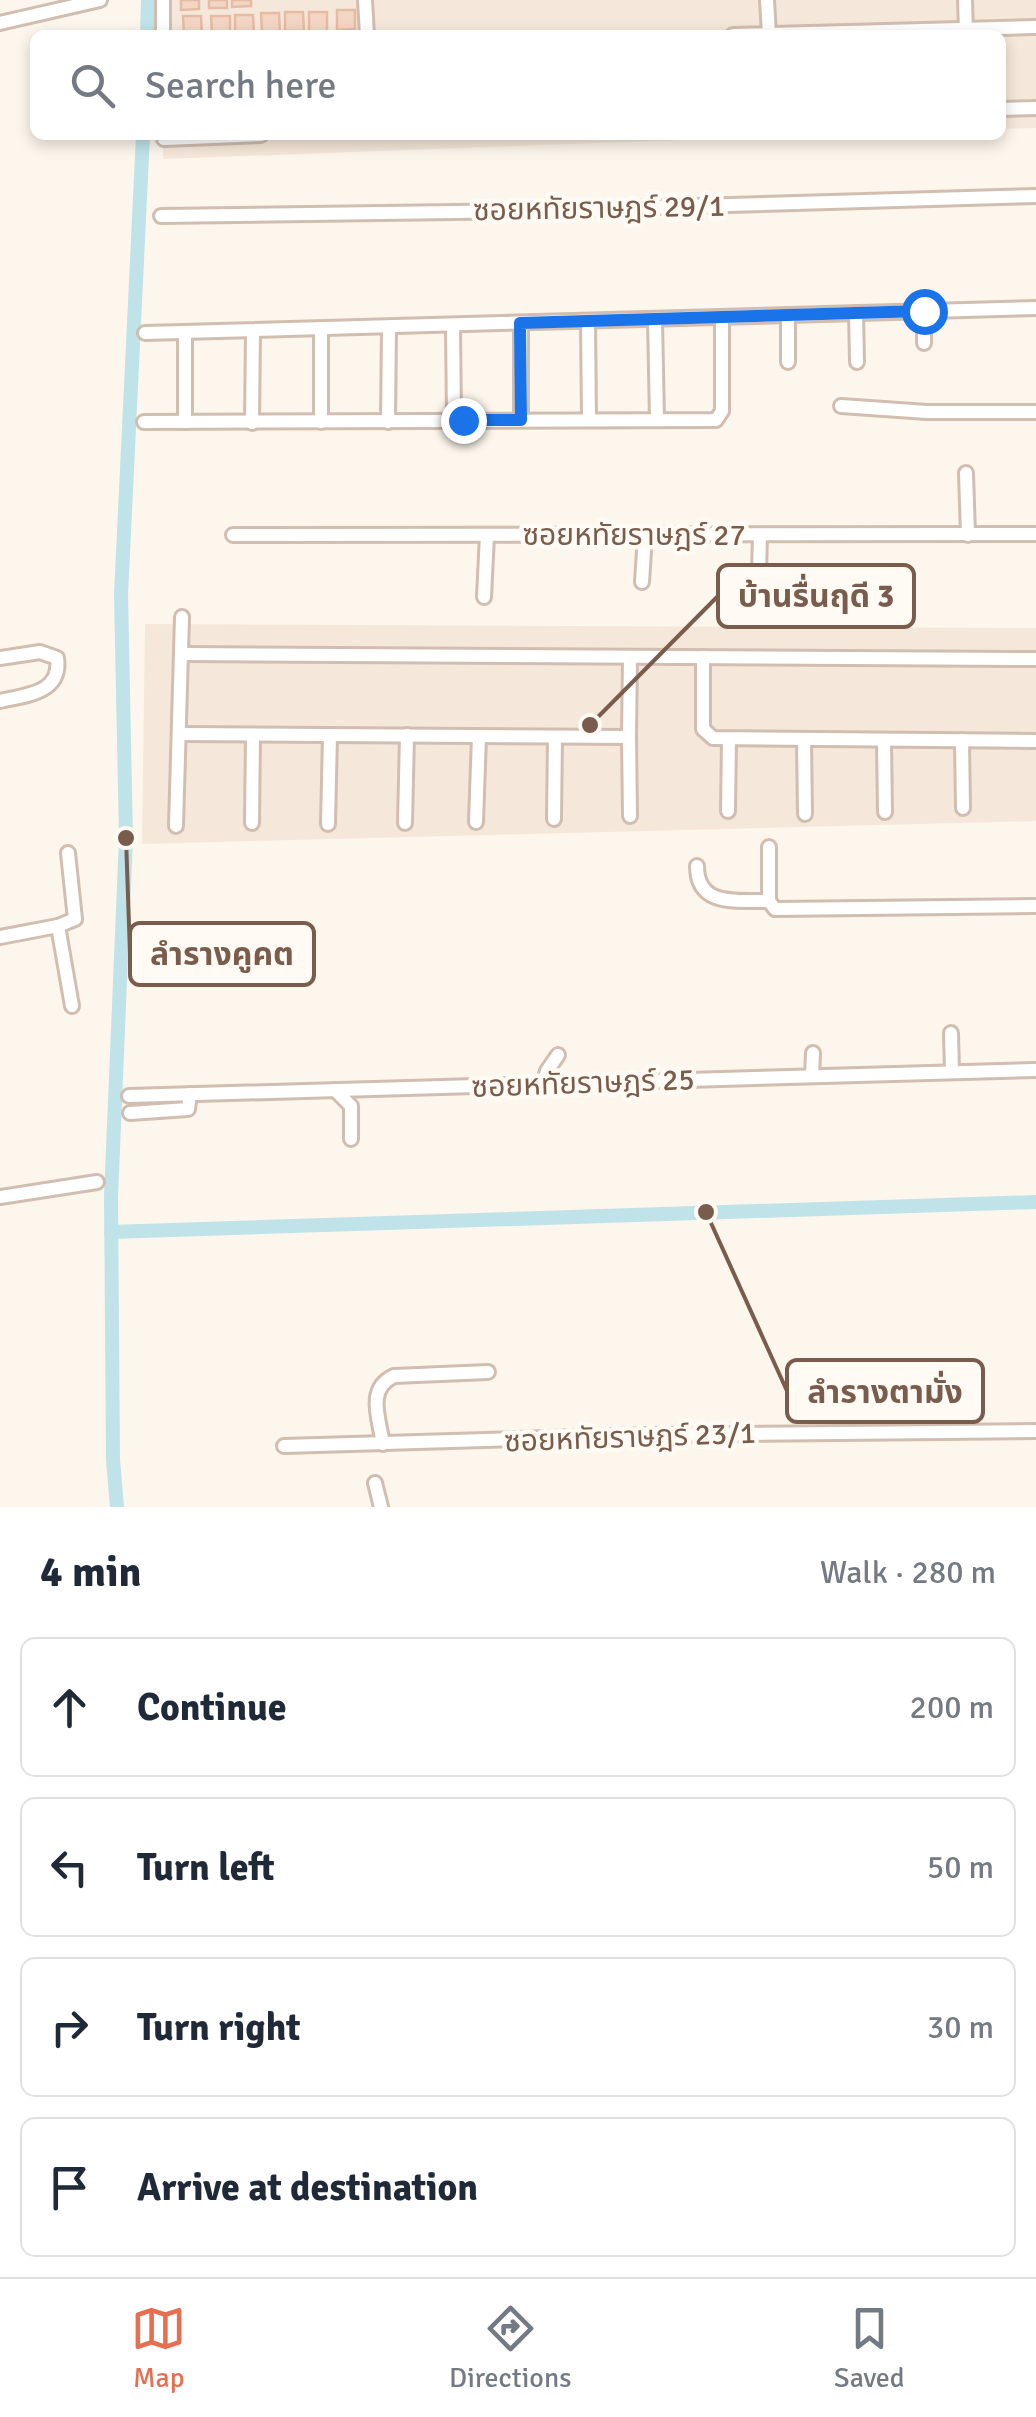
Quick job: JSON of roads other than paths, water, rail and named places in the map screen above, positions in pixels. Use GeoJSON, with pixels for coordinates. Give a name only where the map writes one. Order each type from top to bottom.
{"type":"FeatureCollection","features":[{"type":"Feature","properties":{"kind":"street"},"geometry":{"type":"LineString","coordinates":[[0,23],[100,0]]}},
{"type":"Feature","properties":{"kind":"street"},"geometry":{"type":"LineString","coordinates":[[163,30],[164,0]]}},
{"type":"Feature","properties":{"kind":"street"},"geometry":{"type":"LineString","coordinates":[[365,0],[367,30]]}},
{"type":"Feature","properties":{"kind":"street"},"geometry":{"type":"LineString","coordinates":[[767,0],[769,30]]}},
{"type":"Feature","properties":{"kind":"street"},"geometry":{"type":"LineString","coordinates":[[965,0],[966,30]]}},
{"type":"Feature","properties":{"kind":"street"},"geometry":{"type":"LineString","coordinates":[[994,30],[1036,27]]}},
{"type":"Feature","properties":{"kind":"street"},"geometry":{"type":"LineString","coordinates":[[1006,109],[1036,108]]}},
{"type":"Feature","properties":{"kind":"street","name":"ซอยหทัยราษฎร์ 29/1"},"geometry":{"type":"LineString","coordinates":[[162,216],[524,211],[1036,196]]}},
{"type":"Feature","properties":{"kind":"street"},"geometry":{"type":"LineString","coordinates":[[145,332],[1036,308]]}},
{"type":"Feature","properties":{"kind":"street"},"geometry":{"type":"LineString","coordinates":[[924,311],[924,343]]}},
{"type":"Feature","properties":{"kind":"street"},"geometry":{"type":"LineString","coordinates":[[856,313],[856,362]]}},
{"type":"Feature","properties":{"kind":"street"},"geometry":{"type":"LineString","coordinates":[[788,315],[788,362]]}},
{"type":"Feature","properties":{"kind":"street"},"geometry":{"type":"LineString","coordinates":[[144,422],[716,420],[721,416],[722,318]]}},
{"type":"Feature","properties":{"kind":"street"},"geometry":{"type":"LineString","coordinates":[[655,319],[656,420]]}},
{"type":"Feature","properties":{"kind":"street"},"geometry":{"type":"LineString","coordinates":[[588,322],[589,420]]}},
{"type":"Feature","properties":{"kind":"street"},"geometry":{"type":"LineString","coordinates":[[520,323],[521,420]]}},
{"type":"Feature","properties":{"kind":"street"},"geometry":{"type":"LineString","coordinates":[[453,325],[454,420]]}},
{"type":"Feature","properties":{"kind":"street"},"geometry":{"type":"LineString","coordinates":[[388,327],[388,422]]}},
{"type":"Feature","properties":{"kind":"street"},"geometry":{"type":"LineString","coordinates":[[321,329],[321,422]]}},
{"type":"Feature","properties":{"kind":"street"},"geometry":{"type":"LineString","coordinates":[[252,423],[253,331]]}},
{"type":"Feature","properties":{"kind":"street"},"geometry":{"type":"LineString","coordinates":[[185,332],[185,422]]}},
{"type":"Feature","properties":{"kind":"street"},"geometry":{"type":"LineString","coordinates":[[841,406],[927,412],[1036,412]]}},
{"type":"Feature","properties":{"kind":"street"},"geometry":{"type":"LineString","coordinates":[[966,473],[968,535]]}},
{"type":"Feature","properties":{"kind":"street","name":"ซอยหทัยราษฎร์ 27"},"geometry":{"type":"LineString","coordinates":[[233,535],[1036,534]]}},
{"type":"Feature","properties":{"kind":"street"},"geometry":{"type":"LineString","coordinates":[[484,596],[487,535]]}},
{"type":"Feature","properties":{"kind":"street"},"geometry":{"type":"LineString","coordinates":[[642,582],[645,535]]}},
{"type":"Feature","properties":{"kind":"street"},"geometry":{"type":"LineString","coordinates":[[759,572],[760,535]]}},
{"type":"Feature","properties":{"kind":"street"},"geometry":{"type":"LineString","coordinates":[[176,826],[182,618]]}},
{"type":"Feature","properties":{"kind":"street"},"geometry":{"type":"LineString","coordinates":[[0,658],[40,652],[57,658],[59,672],[52,685],[38,692],[0,701]]}},
{"type":"Feature","properties":{"kind":"street"},"geometry":{"type":"LineString","coordinates":[[182,654],[1036,659]]}},
{"type":"Feature","properties":{"kind":"street"},"geometry":{"type":"LineString","coordinates":[[630,657],[630,816]]}},
{"type":"Feature","properties":{"kind":"street"},"geometry":{"type":"LineString","coordinates":[[703,658],[703,728],[708,736],[729,740],[1036,740]]}},
{"type":"Feature","properties":{"kind":"street"},"geometry":{"type":"LineString","coordinates":[[179,734],[629,737]]}},
{"type":"Feature","properties":{"kind":"street"},"geometry":{"type":"LineString","coordinates":[[252,823],[253,735]]}},
{"type":"Feature","properties":{"kind":"street"},"geometry":{"type":"LineString","coordinates":[[328,824],[330,735]]}},
{"type":"Feature","properties":{"kind":"street"},"geometry":{"type":"LineString","coordinates":[[405,824],[408,736]]}},
{"type":"Feature","properties":{"kind":"street"},"geometry":{"type":"LineString","coordinates":[[476,822],[479,736]]}},
{"type":"Feature","properties":{"kind":"street"},"geometry":{"type":"LineString","coordinates":[[554,819],[555,737]]}},
{"type":"Feature","properties":{"kind":"street"},"geometry":{"type":"LineString","coordinates":[[804,739],[805,814]]}},
{"type":"Feature","properties":{"kind":"street"},"geometry":{"type":"LineString","coordinates":[[728,811],[729,740]]}},
{"type":"Feature","properties":{"kind":"street"},"geometry":{"type":"LineString","coordinates":[[884,740],[885,812]]}},
{"type":"Feature","properties":{"kind":"street"},"geometry":{"type":"LineString","coordinates":[[962,740],[962,808]]}},
{"type":"Feature","properties":{"kind":"street"},"geometry":{"type":"LineString","coordinates":[[770,847],[768,900],[776,909],[1036,906]]}},
{"type":"Feature","properties":{"kind":"street"},"geometry":{"type":"LineString","coordinates":[[0,937],[72,923],[77,913],[68,853]]}},
{"type":"Feature","properties":{"kind":"street"},"geometry":{"type":"LineString","coordinates":[[697,866],[697,878],[705,893],[717,900],[768,900]]}},
{"type":"Feature","properties":{"kind":"street"},"geometry":{"type":"LineString","coordinates":[[58,926],[72,1006]]}},
{"type":"Feature","properties":{"kind":"street"},"geometry":{"type":"LineString","coordinates":[[952,1033],[952,1072]]}},
{"type":"Feature","properties":{"kind":"street"},"geometry":{"type":"LineString","coordinates":[[812,1053],[812,1076]]}},
{"type":"Feature","properties":{"kind":"street"},"geometry":{"type":"LineString","coordinates":[[543,1084],[558,1055]]}},
{"type":"Feature","properties":{"kind":"street","name":"ซอยหทัยราษฎร์ 25"},"geometry":{"type":"LineString","coordinates":[[130,1096],[1036,1070]]}},
{"type":"Feature","properties":{"kind":"street"},"geometry":{"type":"LineString","coordinates":[[351,1106],[364,1100],[372,1089]]}},
{"type":"Feature","properties":{"kind":"street"},"geometry":{"type":"LineString","coordinates":[[335,1090],[351,1106],[351,1139]]}},
{"type":"Feature","properties":{"kind":"street"},"geometry":{"type":"LineString","coordinates":[[130,1114],[188,1109],[190,1094]]}},
{"type":"Feature","properties":{"kind":"street"},"geometry":{"type":"LineString","coordinates":[[0,1197],[98,1182]]}},
{"type":"Feature","properties":{"kind":"street"},"geometry":{"type":"LineString","coordinates":[[383,1444],[376,1396],[377,1387],[384,1381],[394,1376],[488,1372]]}},
{"type":"Feature","properties":{"kind":"street","name":"ซอยหทัยราษฎร์ 23/1"},"geometry":{"type":"LineString","coordinates":[[284,1446],[666,1435],[1036,1431]]}},
{"type":"Feature","properties":{"kind":"street"},"geometry":{"type":"LineString","coordinates":[[374,1484],[381,1507]]}},
{"type":"Feature","properties":{"kind":"waterway"},"geometry":{"type":"LineString","coordinates":[[147,30],[148,0]]}},
{"type":"Feature","properties":{"kind":"waterway"},"geometry":{"type":"LineString","coordinates":[[117,1507],[113,1459],[111,1197],[126,838],[121,595],[143,140]]}},
{"type":"Feature","properties":{"kind":"waterway"},"geometry":{"type":"LineString","coordinates":[[111,1232],[1036,1202]]}},
{"type":"Feature","properties":{"kind":"place","name":"บ้านรื่นฤดี 3"},"geometry":{"type":"Point","coordinates":[590,725]}},
{"type":"Feature","properties":{"kind":"place","name":"ลำรางคูคต"},"geometry":{"type":"Point","coordinates":[126,838]}},
{"type":"Feature","properties":{"kind":"place","name":"ลำรางตามั่ง"},"geometry":{"type":"Point","coordinates":[706,1212]}}]}
